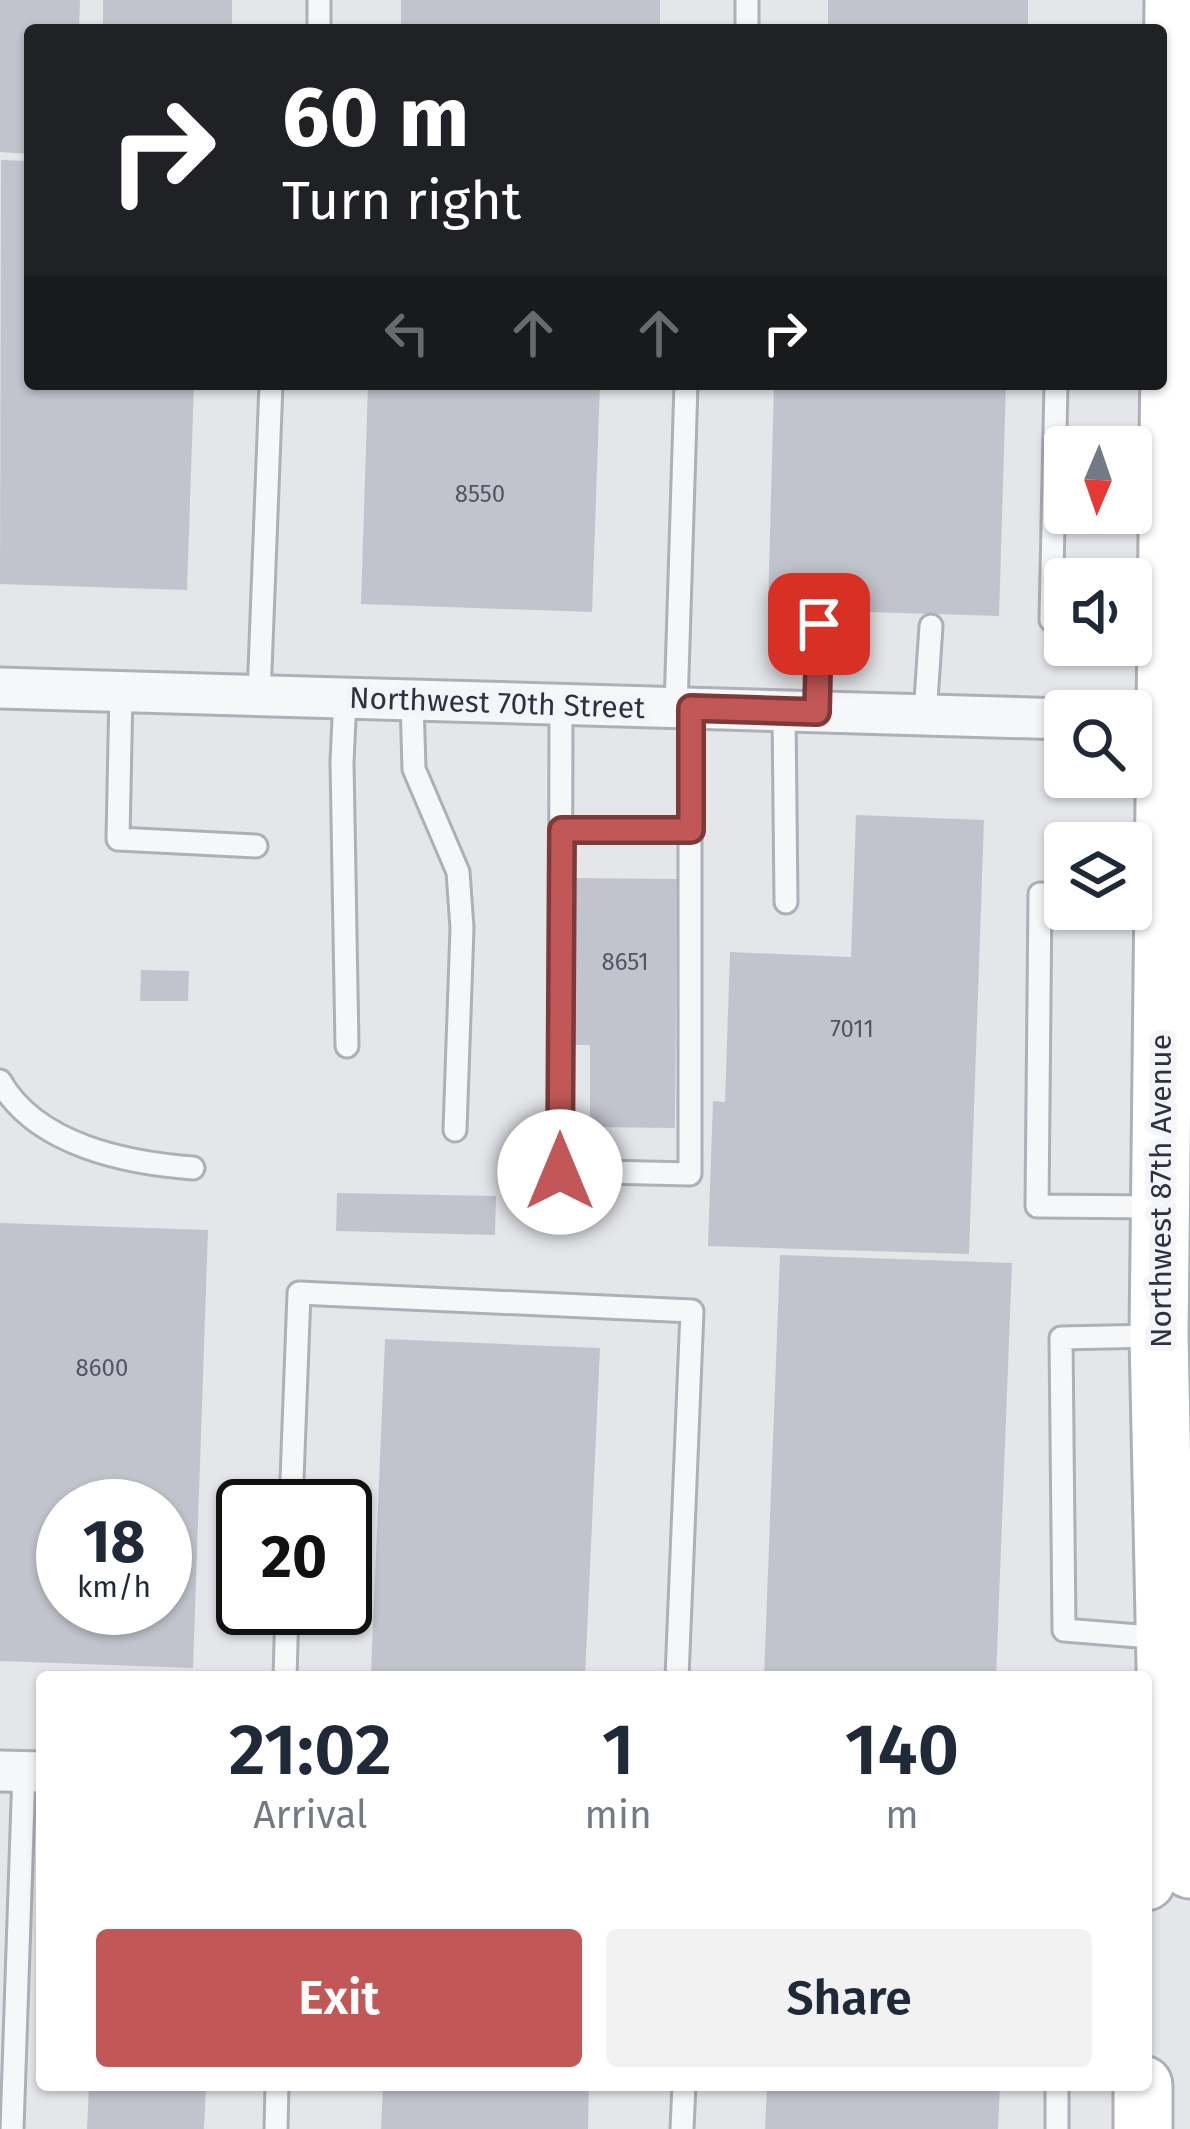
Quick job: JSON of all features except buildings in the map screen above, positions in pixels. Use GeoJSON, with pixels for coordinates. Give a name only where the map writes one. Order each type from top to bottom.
{"type":"FeatureCollection","features":[{"type":"Feature","properties":{"kind":"main road","name":"Northwest 87th Avenue"},"geometry":{"type":"LineString","coordinates":[[1167,231],[1174,0]]}},
{"type":"Feature","properties":{"kind":"main road","name":"Northwest 87th Avenue"},"geometry":{"type":"LineString","coordinates":[[1149,690],[1161,390]]}},
{"type":"Feature","properties":{"kind":"main road","name":"Northwest 87th Avenue"},"geometry":{"type":"LineString","coordinates":[[1151,798],[1161,1207],[1164,1638],[1152,1840]]}},
{"type":"Feature","properties":{"kind":"main road","name":"Northwest 87th Avenue"},"geometry":{"type":"LineString","coordinates":[[1157,1806],[1190,1869]]}},
{"type":"Feature","properties":{"kind":"main road"},"geometry":{"type":"LineString","coordinates":[[1143,2091],[1143,2129]]}},
{"type":"Feature","properties":{"kind":"street","name":"Northwest 70th Street"},"geometry":{"type":"LineString","coordinates":[[0,688],[1044,718]]}},
{"type":"Feature","properties":{"kind":"lane"},"geometry":{"type":"LineString","coordinates":[[259,696],[271,390]]}},
{"type":"Feature","properties":{"kind":"lane"},"geometry":{"type":"LineString","coordinates":[[561,704],[560,1172],[690,1174],[691,830],[683,708],[686,390]]}},
{"type":"Feature","properties":{"kind":"lane"},"geometry":{"type":"LineString","coordinates":[[1056,390],[1057,426]]}},
{"type":"Feature","properties":{"kind":"lane"},"geometry":{"type":"LineString","coordinates":[[785,902],[800,711],[819,624]]}},
{"type":"Feature","properties":{"kind":"lane"},"geometry":{"type":"LineString","coordinates":[[925,715],[931,626]]}},
{"type":"Feature","properties":{"kind":"lane"},"geometry":{"type":"LineString","coordinates":[[121,692],[118,838],[256,846]]}},
{"type":"Feature","properties":{"kind":"lane"},"geometry":{"type":"LineString","coordinates":[[346,698],[342,762],[347,1046]]}},
{"type":"Feature","properties":{"kind":"lane"},"geometry":{"type":"LineString","coordinates":[[412,700],[414,769],[458,872],[462,928],[454,1130]]}},
{"type":"Feature","properties":{"kind":"lane"},"geometry":{"type":"LineString","coordinates":[[562,830],[691,830]]}},
{"type":"Feature","properties":{"kind":"lane"},"geometry":{"type":"LineString","coordinates":[[1044,894],[1040,894],[1037,1206],[1161,1207]]}},
{"type":"Feature","properties":{"kind":"lane"},"geometry":{"type":"LineString","coordinates":[[0,1081],[42,1124],[92,1150],[148,1165],[193,1168]]}},
{"type":"Feature","properties":{"kind":"lane"},"geometry":{"type":"LineString","coordinates":[[292,1479],[298,1293],[692,1311],[677,1671]]}},
{"type":"Feature","properties":{"kind":"lane"},"geometry":{"type":"LineString","coordinates":[[1160,1336],[1061,1338],[1064,1630],[1164,1638]]}},
{"type":"Feature","properties":{"kind":"lane"},"geometry":{"type":"LineString","coordinates":[[285,1671],[286,1635]]}},
{"type":"Feature","properties":{"kind":"lane"},"geometry":{"type":"LineString","coordinates":[[12,2129],[22,1771]]}},
{"type":"Feature","properties":{"kind":"lane"},"geometry":{"type":"LineString","coordinates":[[276,2129],[277,2091]]}},
{"type":"Feature","properties":{"kind":"lane"},"geometry":{"type":"LineString","coordinates":[[682,2129],[684,2091]]}},
{"type":"Feature","properties":{"kind":"lane"},"geometry":{"type":"LineString","coordinates":[[1057,2091],[1057,2129]]}},
{"type":"Feature","properties":{"kind":"route"},"geometry":{"type":"LineString","coordinates":[[560,1172],[562,830],[691,830],[691,708],[817,712],[819,624]]}}]}
